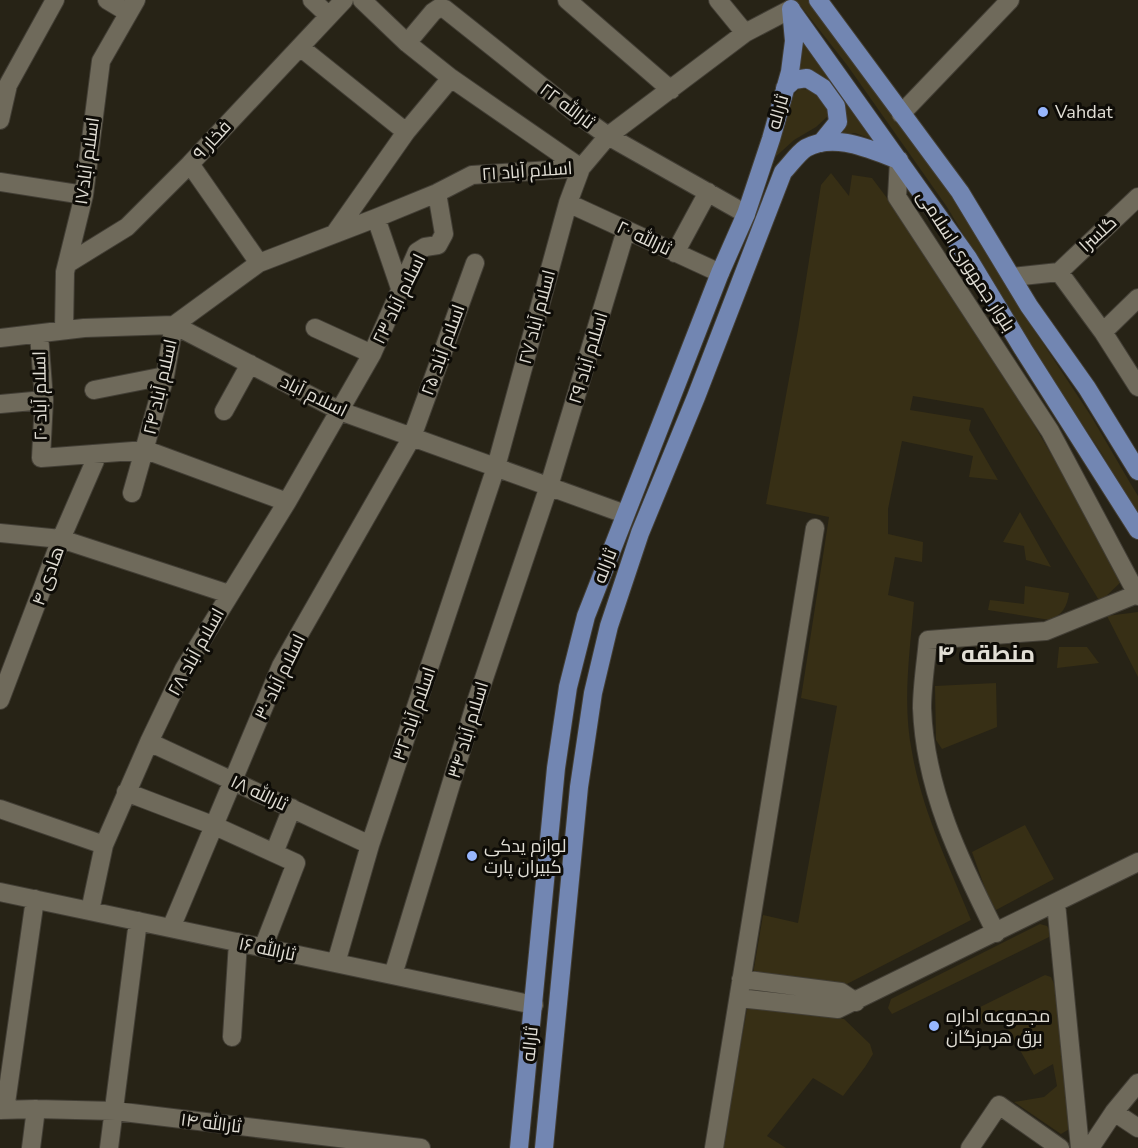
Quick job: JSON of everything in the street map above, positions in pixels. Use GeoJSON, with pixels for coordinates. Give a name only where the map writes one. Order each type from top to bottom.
{"type":"FeatureCollection","features":[{"type":"Feature","properties":{"kind":"main road","name":"بلوار جمهوری اسلامی"},"geometry":{"type":"LineString","coordinates":[[818,0],[960,192],[1029,306],[1087,388],[1138,471]]}},
{"type":"Feature","properties":{"kind":"main road","name":"بلوار جمهوری اسلامی"},"geometry":{"type":"LineString","coordinates":[[787,4],[969,258],[1023,349],[1138,530]]}},
{"type":"Feature","properties":{"kind":"main road","name":"ثاراله"},"geometry":{"type":"LineString","coordinates":[[519,1148],[556,768],[568,687],[586,616],[720,273],[746,214],[771,139],[790,72],[794,41],[787,4]]}},
{"type":"Feature","properties":{"kind":"main road"},"geometry":{"type":"LineString","coordinates":[[785,88],[794,80],[807,78],[823,88],[836,106],[838,122],[821,143]]}},
{"type":"Feature","properties":{"kind":"main road"},"geometry":{"type":"LineString","coordinates":[[821,143],[845,142],[899,160]]}},
{"type":"Feature","properties":{"kind":"main road","name":"ثاراله"},"geometry":{"type":"LineString","coordinates":[[544,1148],[579,787],[593,693],[609,626],[639,533],[696,397],[783,172],[805,149],[821,143]]}},
{"type":"Feature","properties":{"kind":"main road"},"geometry":{"type":"LineString","coordinates":[[545,874],[570,876]]}},
{"type":"Feature","properties":{"kind":"street"},"geometry":{"type":"LineString","coordinates":[[0,120],[8,84],[55,0]]}},
{"type":"Feature","properties":{"kind":"street"},"geometry":{"type":"LineString","coordinates":[[106,0],[131,6]]}},
{"type":"Feature","properties":{"kind":"street"},"geometry":{"type":"LineString","coordinates":[[312,0],[329,16]]}},
{"type":"Feature","properties":{"kind":"street","name":"فخار ۹"},"geometry":{"type":"LineString","coordinates":[[67,264],[127,227],[190,164],[344,0]]}},
{"type":"Feature","properties":{"kind":"street"},"geometry":{"type":"LineString","coordinates":[[362,0],[407,43],[451,78],[581,168]]}},
{"type":"Feature","properties":{"kind":"street"},"geometry":{"type":"LineString","coordinates":[[567,0],[671,90]]}},
{"type":"Feature","properties":{"kind":"street"},"geometry":{"type":"LineString","coordinates":[[718,0],[745,33]]}},
{"type":"Feature","properties":{"kind":"street"},"geometry":{"type":"LineString","coordinates":[[902,114],[1010,0]]}},
{"type":"Feature","properties":{"kind":"street","name":"اسلام آباد ۲۱"},"geometry":{"type":"LineString","coordinates":[[174,325],[259,263],[437,193],[472,175],[581,168],[608,136],[787,4]]}},
{"type":"Feature","properties":{"kind":"street","name":"اسلام آباد۱۷"},"geometry":{"type":"LineString","coordinates":[[64,330],[67,264],[84,195],[101,61],[131,6]]}},
{"type":"Feature","properties":{"kind":"street","name":"ثارالله ۲۲"},"geometry":{"type":"LineString","coordinates":[[407,43],[434,12],[439,8],[445,9],[564,104],[608,136],[746,214]]}},
{"type":"Feature","properties":{"kind":"street"},"geometry":{"type":"LineString","coordinates":[[300,47],[406,132]]}},
{"type":"Feature","properties":{"kind":"street"},"geometry":{"type":"LineString","coordinates":[[335,233],[406,132],[451,78]]}},
{"type":"Feature","properties":{"kind":"street"},"geometry":{"type":"LineString","coordinates":[[899,160],[897,197],[1050,431],[1137,595],[1046,631],[928,640],[922,708],[928,765],[939,806],[953,844],[996,933]]}},
{"type":"Feature","properties":{"kind":"street"},"geometry":{"type":"LineString","coordinates":[[190,164],[259,263]]}},
{"type":"Feature","properties":{"kind":"street","name":"اسلام آباد ۲۷"},"geometry":{"type":"LineString","coordinates":[[496,467],[568,202],[581,168]]}},
{"type":"Feature","properties":{"kind":"street"},"geometry":{"type":"LineString","coordinates":[[0,182],[84,195]]}},
{"type":"Feature","properties":{"kind":"street"},"geometry":{"type":"LineString","coordinates":[[675,253],[708,192]]}},
{"type":"Feature","properties":{"kind":"street","name":"اسلام آباد ۲۳"},"geometry":{"type":"LineString","coordinates":[[340,411],[372,354],[417,252],[425,247],[438,245],[442,240],[444,234],[437,193]]}},
{"type":"Feature","properties":{"kind":"street","name":"گلسرا"},"geometry":{"type":"LineString","coordinates":[[1059,272],[1138,197]]}},
{"type":"Feature","properties":{"kind":"street","name":"ثارالله ۲۰"},"geometry":{"type":"LineString","coordinates":[[568,202],[720,273]]}},
{"type":"Feature","properties":{"kind":"street"},"geometry":{"type":"LineString","coordinates":[[376,218],[401,291]]}},
{"type":"Feature","properties":{"kind":"street","name":"اسلام آباد ۲۹"},"geometry":{"type":"LineString","coordinates":[[549,486],[626,230]]}},
{"type":"Feature","properties":{"kind":"street","name":"اسلام آباد ۲۵"},"geometry":{"type":"LineString","coordinates":[[412,437],[475,263]]}},
{"type":"Feature","properties":{"kind":"street"},"geometry":{"type":"LineString","coordinates":[[1012,277],[1059,272],[1103,332],[1138,387]]}},
{"type":"Feature","properties":{"kind":"street"},"geometry":{"type":"LineString","coordinates":[[1103,332],[1138,298]]}},
{"type":"Feature","properties":{"kind":"street","name":"اسلام آباد"},"geometry":{"type":"LineString","coordinates":[[0,338],[64,330],[174,325],[340,411],[625,514]]}},
{"type":"Feature","properties":{"kind":"street","name":"اسلام آباد ۲۴"},"geometry":{"type":"LineString","coordinates":[[132,493],[146,450],[165,376],[174,325]]}},
{"type":"Feature","properties":{"kind":"street"},"geometry":{"type":"LineString","coordinates":[[315,328],[372,354]]}},
{"type":"Feature","properties":{"kind":"street","name":"اسلام آباد ۲۰"},"geometry":{"type":"LineString","coordinates":[[39,334],[44,400],[41,458],[98,454]]}},
{"type":"Feature","properties":{"kind":"street"},"geometry":{"type":"LineString","coordinates":[[224,411],[250,364]]}},
{"type":"Feature","properties":{"kind":"street"},"geometry":{"type":"LineString","coordinates":[[94,390],[165,376]]}},
{"type":"Feature","properties":{"kind":"street"},"geometry":{"type":"LineString","coordinates":[[0,404],[44,400]]}},
{"type":"Feature","properties":{"kind":"street","name":"اسلام آباد ۲۸"},"geometry":{"type":"LineString","coordinates":[[90,911],[104,845],[148,742],[184,669],[340,411]]}},
{"type":"Feature","properties":{"kind":"street","name":"اسلام آباد ۳۰"},"geometry":{"type":"LineString","coordinates":[[171,928],[281,666],[412,437]]}},
{"type":"Feature","properties":{"kind":"street"},"geometry":{"type":"LineString","coordinates":[[98,454],[146,450],[286,502]]}},
{"type":"Feature","properties":{"kind":"street","name":"هادی ۴"},"geometry":{"type":"LineString","coordinates":[[0,700],[62,539],[98,454]]}},
{"type":"Feature","properties":{"kind":"street","name":"اسلام آباد ۳۲"},"geometry":{"type":"LineString","coordinates":[[336,963],[369,845],[496,467]]}},
{"type":"Feature","properties":{"kind":"street","name":"اسلام آباد ۳۴"},"geometry":{"type":"LineString","coordinates":[[393,975],[475,705],[549,486]]}},
{"type":"Feature","properties":{"kind":"street"},"geometry":{"type":"LineString","coordinates":[[714,1148],[815,528]]}},
{"type":"Feature","properties":{"kind":"street"},"geometry":{"type":"LineString","coordinates":[[0,533],[62,539],[229,594]]}},
{"type":"Feature","properties":{"kind":"street","name":"ثارالله ۱۸"},"geometry":{"type":"LineString","coordinates":[[148,742],[369,845]]}},
{"type":"Feature","properties":{"kind":"street"},"geometry":{"type":"LineString","coordinates":[[126,792],[215,826],[296,862],[263,948]]}},
{"type":"Feature","properties":{"kind":"street"},"geometry":{"type":"LineString","coordinates":[[274,853],[291,808]]}},
{"type":"Feature","properties":{"kind":"street"},"geometry":{"type":"LineString","coordinates":[[0,809],[104,845]]}},
{"type":"Feature","properties":{"kind":"street"},"geometry":{"type":"LineString","coordinates":[[739,998],[838,1009],[1138,862]]}},
{"type":"Feature","properties":{"kind":"street","name":"ثارالله ۱۶"},"geometry":{"type":"LineString","coordinates":[[0,892],[534,1005]]}},
{"type":"Feature","properties":{"kind":"street"},"geometry":{"type":"LineString","coordinates":[[2,1110],[35,899]]}},
{"type":"Feature","properties":{"kind":"street"},"geometry":{"type":"LineString","coordinates":[[1056,903],[1080,1148]]}},
{"type":"Feature","properties":{"kind":"street"},"geometry":{"type":"LineString","coordinates":[[109,1148],[138,921]]}},
{"type":"Feature","properties":{"kind":"street"},"geometry":{"type":"LineString","coordinates":[[232,1037],[238,942]]}},
{"type":"Feature","properties":{"kind":"street"},"geometry":{"type":"LineString","coordinates":[[741,979],[841,992],[856,1002]]}},
{"type":"Feature","properties":{"kind":"street"},"geometry":{"type":"LineString","coordinates":[[1090,1148],[1114,1112],[1138,1083]]}},
{"type":"Feature","properties":{"kind":"street"},"geometry":{"type":"LineString","coordinates":[[970,1148],[999,1105],[1060,1148]]}},
{"type":"Feature","properties":{"kind":"street"},"geometry":{"type":"LineString","coordinates":[[31,1148],[36,1109]]}},
{"type":"Feature","properties":{"kind":"street","name":"ثارالله ۱۴"},"geometry":{"type":"LineString","coordinates":[[2,1110],[115,1112],[421,1148]]}},
{"type":"Feature","properties":{"kind":"street"},"geometry":{"type":"LineString","coordinates":[[1114,1112],[1138,1128]]}},
{"type":"Feature","properties":{"kind":"shaded area"},"geometry":{"type":"Polygon","coordinates":[[[796,0],[808,0],[946,188],[991,256],[1027,319],[1091,416],[1138,496],[1138,519],[1102,454],[1023,335],[947,207],[847,65],[796,0]]]}},
{"type":"Feature","properties":{"kind":"shaded area"},"geometry":{"type":"Polygon","coordinates":[[[796,29],[877,141],[855,133],[838,135],[844,122],[810,71],[796,68],[796,29]]]}},
{"type":"Feature","properties":{"kind":"shaded area"},"geometry":{"type":"Polygon","coordinates":[[[799,89],[812,90],[824,100],[828,116],[816,127],[794,140],[772,160],[788,101],[799,89]]]}},
{"type":"Feature","properties":{"kind":"shaded area"},"geometry":{"type":"Polygon","coordinates":[[[831,173],[849,196],[852,175],[872,178],[922,245],[1002,370],[1124,579],[1100,602],[983,408],[913,396],[910,410],[971,420],[969,430],[998,480],[969,477],[973,456],[902,441],[888,509],[888,534],[923,542],[922,562],[895,557],[888,595],[914,602],[907,696],[912,752],[929,817],[971,920],[843,986],[753,974],[763,915],[798,923],[837,706],[801,698],[829,517],[766,504],[798,330],[821,185],[831,173]]]}},
{"type":"Feature","properties":{"kind":"shaded area"},"geometry":{"type":"Polygon","coordinates":[[[1020,512],[1051,567],[1026,560],[1024,546],[1003,542],[1020,512]]]}},
{"type":"Feature","properties":{"kind":"shaded area"},"geometry":{"type":"Polygon","coordinates":[[[1025,586],[1069,593],[1066,606],[1061,613],[1050,620],[988,610],[990,600],[1024,604],[1025,586]]]}},
{"type":"Feature","properties":{"kind":"shaded area"},"geometry":{"type":"Polygon","coordinates":[[[1138,612],[1138,677],[1107,616],[1138,612]]]}},
{"type":"Feature","properties":{"kind":"shaded area"},"geometry":{"type":"Polygon","coordinates":[[[1059,647],[1087,647],[1099,663],[1057,668],[1059,647]]]}},
{"type":"Feature","properties":{"kind":"shaded area"},"geometry":{"type":"Polygon","coordinates":[[[996,683],[997,727],[942,749],[936,740],[935,686],[996,683]]]}},
{"type":"Feature","properties":{"kind":"shaded area"},"geometry":{"type":"Polygon","coordinates":[[[1025,825],[1054,879],[996,910],[987,894],[972,852],[1025,825]]]}},
{"type":"Feature","properties":{"kind":"shaded area"},"geometry":{"type":"Polygon","coordinates":[[[1040,924],[1047,926],[1051,932],[1049,937],[892,1014],[888,1008],[891,999],[1040,924]]]}},
{"type":"Feature","properties":{"kind":"shaded area"},"geometry":{"type":"Polygon","coordinates":[[[1045,975],[1051,977],[1055,986],[1071,1128],[1061,1134],[1014,1102],[1044,1097],[1057,1086],[1053,1064],[1034,1075],[1002,1018],[975,1024],[968,1013],[1045,975]]]}},
{"type":"Feature","properties":{"kind":"shaded area"},"geometry":{"type":"Polygon","coordinates":[[[748,1004],[844,1019],[870,1044],[873,1054],[843,1096],[813,1078],[767,1136],[786,1148],[722,1148],[748,1004]]]}},
{"type":"Feature","properties":{"kind":"place","name":"Vahdat"},"geometry":{"type":"Point","coordinates":[1043,112]}},
{"type":"Feature","properties":{"kind":"place","name":"لوازم یدکی کبیران پارت"},"geometry":{"type":"Point","coordinates":[472,856]}},
{"type":"Feature","properties":{"kind":"place","name":"مجموعه اداره برق هرمزگان"},"geometry":{"type":"Point","coordinates":[934,1026]}},
{"type":"Feature","properties":{"kind":"district","name":"منطقه ۴"},"geometry":{"type":"Point","coordinates":[986,654]}}]}
